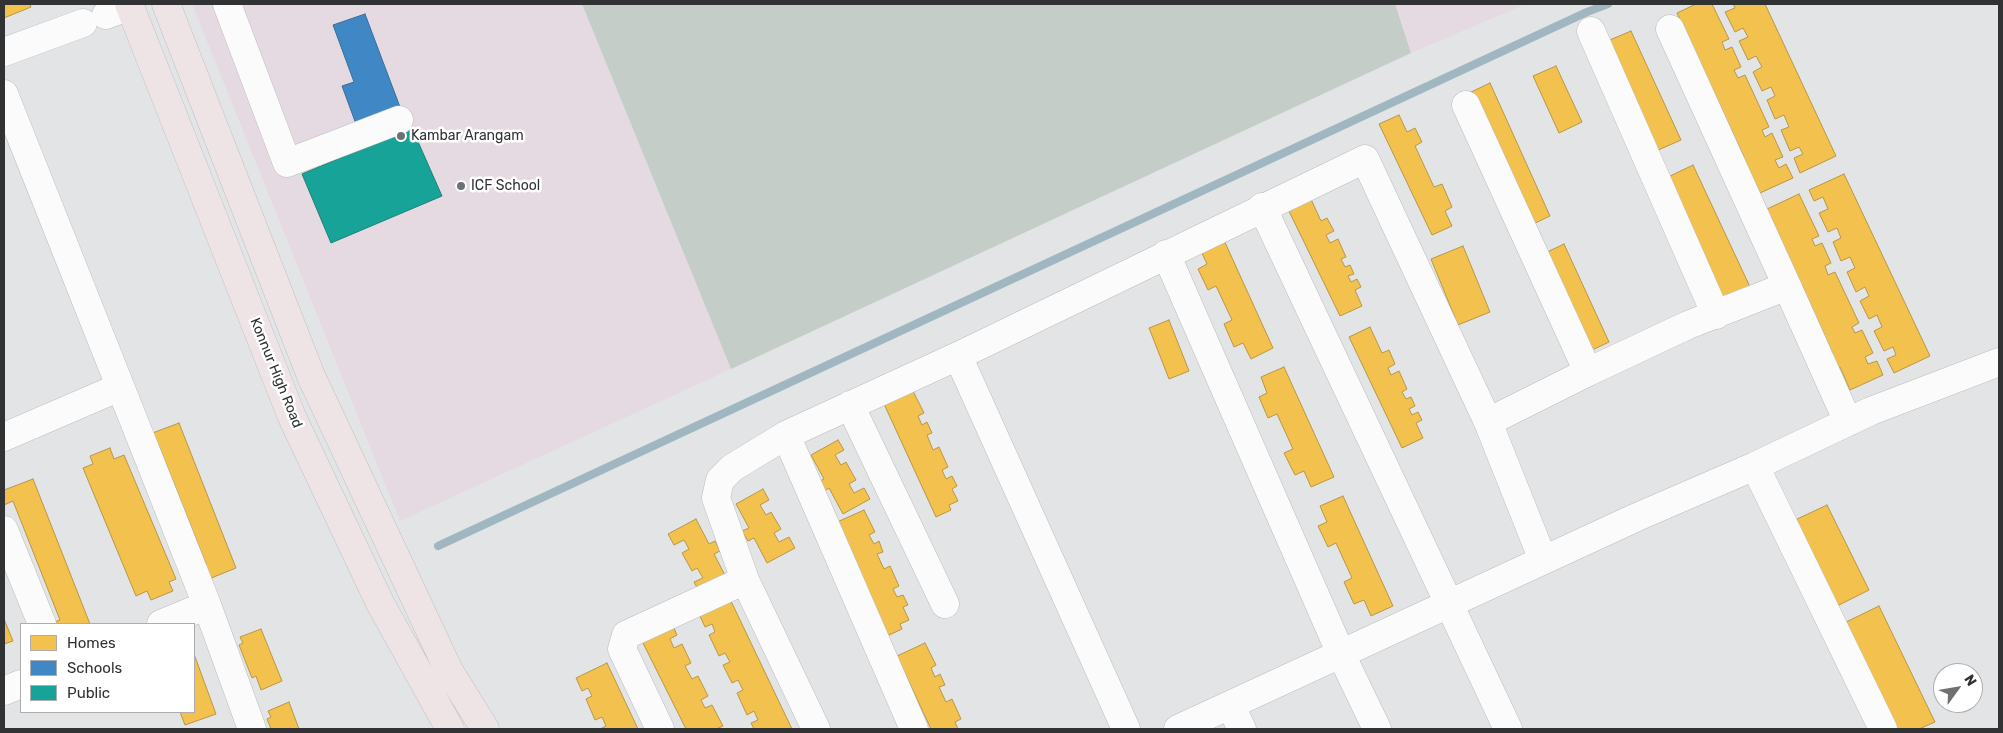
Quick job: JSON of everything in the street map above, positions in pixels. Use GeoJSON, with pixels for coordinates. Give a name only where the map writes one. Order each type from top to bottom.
{"type":"FeatureCollection","features":[{"type":"Feature","properties":{"kind":"main road"},"geometry":{"type":"LineString","coordinates":[[166,4],[311,376],[449,671],[484,729]]}},
{"type":"Feature","properties":{"kind":"main road","name":"Konnur High Road"},"geometry":{"type":"LineString","coordinates":[[112,12],[292,417],[380,603],[450,729]]}},
{"type":"Feature","properties":{"kind":"street"},"geometry":{"type":"LineString","coordinates":[[228,4],[287,163],[399,120]]}},
{"type":"Feature","properties":{"kind":"street"},"geometry":{"type":"LineString","coordinates":[[4,52],[112,12]]}},
{"type":"Feature","properties":{"kind":"street"},"geometry":{"type":"LineString","coordinates":[[1670,29],[1848,422]]}},
{"type":"Feature","properties":{"kind":"street"},"geometry":{"type":"LineString","coordinates":[[1590,31],[1716,315]]}},
{"type":"Feature","properties":{"kind":"street"},"geometry":{"type":"LineString","coordinates":[[4,94],[206,605],[252,729]]}},
{"type":"Feature","properties":{"kind":"street"},"geometry":{"type":"LineString","coordinates":[[1466,105],[1588,372]]}},
{"type":"Feature","properties":{"kind":"street"},"geometry":{"type":"LineString","coordinates":[[816,729],[745,580],[716,498],[720,480],[732,468],[786,435],[958,356],[1262,207],[1365,159],[1488,422],[1543,560]]}},
{"type":"Feature","properties":{"kind":"street"},"geometry":{"type":"LineString","coordinates":[[1262,207],[1508,729]]}},
{"type":"Feature","properties":{"kind":"street"},"geometry":{"type":"LineString","coordinates":[[1166,254],[1341,654],[1377,729]]}},
{"type":"Feature","properties":{"kind":"street"},"geometry":{"type":"LineString","coordinates":[[1488,422],[1688,325],[1787,286]]}},
{"type":"Feature","properties":{"kind":"street"},"geometry":{"type":"LineString","coordinates":[[958,356],[1126,729]]}},
{"type":"Feature","properties":{"kind":"street"},"geometry":{"type":"LineString","coordinates":[[1178,729],[1543,560],[1754,466],[1871,410],[1999,362]]}},
{"type":"Feature","properties":{"kind":"street"},"geometry":{"type":"LineString","coordinates":[[4,437],[120,387]]}},
{"type":"Feature","properties":{"kind":"street"},"geometry":{"type":"LineString","coordinates":[[850,405],[945,604]]}},
{"type":"Feature","properties":{"kind":"street"},"geometry":{"type":"LineString","coordinates":[[786,435],[914,729]]}},
{"type":"Feature","properties":{"kind":"street"},"geometry":{"type":"LineString","coordinates":[[1754,466],[1883,729]]}},
{"type":"Feature","properties":{"kind":"street"},"geometry":{"type":"LineString","coordinates":[[4,530],[42,623]]}},
{"type":"Feature","properties":{"kind":"street"},"geometry":{"type":"LineString","coordinates":[[660,729],[622,649],[626,636],[745,580]]}},
{"type":"Feature","properties":{"kind":"street"},"geometry":{"type":"LineString","coordinates":[[162,623],[206,605]]}},
{"type":"Feature","properties":{"kind":"street"},"geometry":{"type":"LineString","coordinates":[[4,691],[20,684]]}},
{"type":"Feature","properties":{"kind":"street"},"geometry":{"type":"LineString","coordinates":[[1230,705],[1242,729]]}},
{"type":"Feature","properties":{"kind":"shaded area","name":"ICF School"},"geometry":{"type":"Polygon","coordinates":[[[192,4],[582,4],[731,369],[400,521],[192,4]]]}},
{"type":"Feature","properties":{"kind":"shaded area"},"geometry":{"type":"Polygon","coordinates":[[[582,4],[1395,4],[1411,53],[731,369],[582,4]]]}},
{"type":"Feature","properties":{"kind":"shaded area"},"geometry":{"type":"Polygon","coordinates":[[[1395,4],[1526,4],[1411,53],[1395,4]]]}},
{"type":"Feature","properties":{"kind":"building: Homes"},"geometry":{"type":"Polygon","coordinates":[[[4,4],[30,4],[31,7],[4,18],[4,4]]]}},
{"type":"Feature","properties":{"kind":"building: Homes"},"geometry":{"type":"Polygon","coordinates":[[[1696,4],[1712,4],[1729,39],[1722,42],[1725,50],[1732,47],[1741,67],[1734,70],[1738,78],[1745,75],[1769,127],[1762,130],[1765,137],[1772,133],[1783,157],[1775,160],[1779,168],[1786,164],[1793,178],[1760,193],[1749,170],[1739,159],[1744,157],[1677,13],[1696,4]]]}},
{"type":"Feature","properties":{"kind":"building: Homes"},"geometry":{"type":"Polygon","coordinates":[[[1733,4],[1765,4],[1836,156],[1800,173],[1794,158],[1803,154],[1799,147],[1790,151],[1781,130],[1789,127],[1784,115],[1775,119],[1767,100],[1775,96],[1771,87],[1762,91],[1753,72],[1762,67],[1756,56],[1748,60],[1739,41],[1748,37],[1743,28],[1735,32],[1725,12],[1735,8],[1733,4]]]}},
{"type":"Feature","properties":{"kind":"building: Homes"},"geometry":{"type":"Polygon","coordinates":[[[1631,31],[1681,140],[1656,151],[1605,42],[1631,31]]]}},
{"type":"Feature","properties":{"kind":"building: Homes"},"geometry":{"type":"Polygon","coordinates":[[[1556,66],[1582,122],[1559,133],[1533,76],[1556,66]]]}},
{"type":"Feature","properties":{"kind":"building: Homes"},"geometry":{"type":"Polygon","coordinates":[[[1490,83],[1550,216],[1529,226],[1469,93],[1490,83]]]}},
{"type":"Feature","properties":{"kind":"building: Homes"},"geometry":{"type":"Polygon","coordinates":[[[1399,115],[1407,132],[1415,128],[1422,142],[1415,146],[1434,187],[1442,184],[1452,207],[1445,211],[1452,226],[1432,235],[1379,124],[1399,115]]]}},
{"type":"Feature","properties":{"kind":"building: Homes"},"geometry":{"type":"Polygon","coordinates":[[[1693,165],[1751,289],[1723,302],[1666,178],[1693,165]]]}},
{"type":"Feature","properties":{"kind":"building: Homes"},"geometry":{"type":"Polygon","coordinates":[[[1844,174],[1930,356],[1894,373],[1887,359],[1896,355],[1893,347],[1884,351],[1874,331],[1882,327],[1877,315],[1869,319],[1860,301],[1869,296],[1865,287],[1856,292],[1847,272],[1855,268],[1850,257],[1841,261],[1833,242],[1841,238],[1837,228],[1828,232],[1819,213],[1828,209],[1823,197],[1814,201],[1809,190],[1844,174]]]}},
{"type":"Feature","properties":{"kind":"building: Homes"},"geometry":{"type":"Polygon","coordinates":[[[1799,194],[1819,236],[1812,239],[1815,246],[1822,243],[1831,263],[1825,266],[1828,275],[1835,272],[1859,323],[1852,327],[1855,333],[1862,330],[1873,353],[1865,357],[1868,364],[1877,361],[1883,375],[1850,390],[1840,367],[1835,369],[1829,356],[1833,354],[1767,209],[1799,194]]]}},
{"type":"Feature","properties":{"kind":"building: Homes"},"geometry":{"type":"Polygon","coordinates":[[[1309,195],[1321,221],[1327,218],[1334,231],[1326,235],[1330,243],[1338,239],[1346,257],[1341,259],[1345,267],[1350,265],[1354,274],[1348,276],[1351,282],[1357,279],[1361,287],[1355,290],[1362,306],[1340,316],[1286,205],[1309,195]]]}},
{"type":"Feature","properties":{"kind":"building: Homes"},"geometry":{"type":"Polygon","coordinates":[[[1223,238],[1273,348],[1251,359],[1243,343],[1234,347],[1224,324],[1232,320],[1216,286],[1208,290],[1198,269],[1207,264],[1200,249],[1223,238]]]}},
{"type":"Feature","properties":{"kind":"building: Homes"},"geometry":{"type":"Polygon","coordinates":[[[1564,244],[1609,342],[1588,352],[1543,254],[1564,244]]]}},
{"type":"Feature","properties":{"kind":"building: Homes"},"geometry":{"type":"Polygon","coordinates":[[[1463,246],[1490,312],[1458,325],[1431,259],[1463,246]]]}},
{"type":"Feature","properties":{"kind":"building: Homes"},"geometry":{"type":"Polygon","coordinates":[[[1169,320],[1189,371],[1169,379],[1149,328],[1169,320]]]}},
{"type":"Feature","properties":{"kind":"building: Homes"},"geometry":{"type":"Polygon","coordinates":[[[1370,327],[1382,353],[1389,350],[1395,364],[1388,368],[1391,375],[1399,371],[1407,389],[1402,392],[1406,399],[1411,397],[1415,406],[1409,409],[1412,415],[1418,412],[1422,420],[1416,423],[1423,438],[1402,448],[1349,337],[1370,327]]]}},
{"type":"Feature","properties":{"kind":"building: Homes"},"geometry":{"type":"Polygon","coordinates":[[[1284,367],[1334,477],[1311,487],[1304,471],[1295,475],[1284,453],[1293,449],[1277,414],[1268,418],[1259,397],[1267,393],[1261,377],[1284,367]]]}},
{"type":"Feature","properties":{"kind":"building: Homes"},"geometry":{"type":"Polygon","coordinates":[[[913,391],[924,413],[918,416],[922,425],[927,422],[932,433],[927,435],[933,450],[939,447],[948,467],[942,470],[946,479],[952,476],[957,486],[952,489],[958,501],[949,505],[951,510],[936,517],[884,404],[913,391]]]}},
{"type":"Feature","properties":{"kind":"building: Homes"},"geometry":{"type":"Polygon","coordinates":[[[179,423],[236,568],[199,583],[194,569],[206,564],[159,446],[147,451],[142,437],[179,423]]]}},
{"type":"Feature","properties":{"kind":"building: Homes"},"geometry":{"type":"Polygon","coordinates":[[[838,440],[844,450],[835,455],[841,465],[846,462],[856,480],[849,484],[854,493],[864,488],[870,499],[843,514],[829,488],[823,492],[818,482],[824,479],[811,455],[838,440]]]}},
{"type":"Feature","properties":{"kind":"building: Homes"},"geometry":{"type":"Polygon","coordinates":[[[110,448],[114,459],[124,455],[176,579],[169,582],[173,591],[151,600],[147,591],[136,596],[83,468],[93,464],[90,456],[110,448]]]}},
{"type":"Feature","properties":{"kind":"building: Homes"},"geometry":{"type":"Polygon","coordinates":[[[33,479],[90,623],[51,623],[60,620],[13,501],[4,505],[4,490],[33,479]]]}},
{"type":"Feature","properties":{"kind":"building: Homes"},"geometry":{"type":"Polygon","coordinates":[[[763,489],[769,500],[760,505],[766,515],[771,512],[781,529],[774,533],[779,542],[789,537],[795,548],[767,563],[754,538],[748,541],[742,531],[749,528],[736,504],[763,489]]]}},
{"type":"Feature","properties":{"kind":"building: Homes"},"geometry":{"type":"Polygon","coordinates":[[[1343,496],[1393,606],[1371,616],[1364,600],[1354,604],[1344,582],[1352,578],[1336,543],[1328,547],[1318,526],[1327,522],[1320,506],[1343,496]]]}},
{"type":"Feature","properties":{"kind":"building: Homes"},"geometry":{"type":"Polygon","coordinates":[[[1827,505],[1869,590],[1837,606],[1795,520],[1827,505]]]}},
{"type":"Feature","properties":{"kind":"building: Homes"},"geometry":{"type":"Polygon","coordinates":[[[864,510],[875,532],[869,535],[874,544],[879,541],[883,552],[877,554],[884,569],[890,566],[899,586],[893,589],[897,597],[903,595],[908,605],[903,607],[909,620],[900,624],[902,629],[887,636],[835,523],[864,510]]]}},
{"type":"Feature","properties":{"kind":"building: Homes"},"geometry":{"type":"Polygon","coordinates":[[[696,519],[709,544],[715,541],[720,551],[714,554],[727,579],[700,593],[694,582],[703,578],[697,568],[692,571],[682,553],[689,549],[684,540],[674,545],[668,534],[696,519]]]}},
{"type":"Feature","properties":{"kind":"building: Homes"},"geometry":{"type":"Polygon","coordinates":[[[730,599],[792,729],[754,729],[751,723],[758,720],[754,711],[747,715],[737,693],[743,690],[738,680],[732,683],[723,665],[730,662],[725,653],[719,656],[709,635],[715,632],[712,624],[705,627],[699,614],[730,599]]]}},
{"type":"Feature","properties":{"kind":"building: Homes"},"geometry":{"type":"Polygon","coordinates":[[[1879,606],[1935,722],[1919,729],[1896,729],[1844,623],[1879,606]]]}},
{"type":"Feature","properties":{"kind":"building: Homes"},"geometry":{"type":"Polygon","coordinates":[[[4,619],[13,641],[4,644],[4,619]]]}},
{"type":"Feature","properties":{"kind":"building: Homes"},"geometry":{"type":"Polygon","coordinates":[[[673,626],[677,635],[670,639],[674,648],[682,644],[691,663],[685,666],[692,679],[698,676],[708,696],[701,700],[705,708],[712,705],[723,726],[716,729],[686,729],[642,641],[673,626]]]}},
{"type":"Feature","properties":{"kind":"building: Homes"},"geometry":{"type":"Polygon","coordinates":[[[261,629],[282,681],[261,690],[256,676],[252,678],[239,645],[243,643],[240,637],[261,629]]]}},
{"type":"Feature","properties":{"kind":"building: Homes"},"geometry":{"type":"Polygon","coordinates":[[[925,643],[936,665],[931,668],[935,677],[940,674],[945,685],[939,687],[946,702],[952,699],[961,719],[955,722],[958,729],[931,729],[897,656],[925,643]]]}},
{"type":"Feature","properties":{"kind":"building: Homes"},"geometry":{"type":"Polygon","coordinates":[[[195,657],[216,714],[185,725],[180,713],[195,713],[195,657]]]}},
{"type":"Feature","properties":{"kind":"building: Homes"},"geometry":{"type":"Polygon","coordinates":[[[607,663],[638,729],[600,729],[606,726],[602,717],[595,720],[586,699],[592,696],[588,688],[582,691],[576,678],[607,663]]]}},
{"type":"Feature","properties":{"kind":"building: Homes"},"geometry":{"type":"Polygon","coordinates":[[[289,702],[299,729],[271,729],[267,719],[271,717],[268,711],[289,702]]]}},
{"type":"Feature","properties":{"kind":"building: Schools"},"geometry":{"type":"Polygon","coordinates":[[[365,14],[400,107],[356,124],[342,86],[354,82],[333,25],[365,14]]]}},
{"type":"Feature","properties":{"kind":"building: Public"},"geometry":{"type":"Polygon","coordinates":[[[412,128],[442,196],[331,243],[302,174],[412,128]]]}},
{"type":"Feature","properties":{"kind":"waterway"},"geometry":{"type":"LineString","coordinates":[[438,546],[1587,12],[1608,4]]}},
{"type":"Feature","properties":{"kind":"place","name":"Kambar Arangam"},"geometry":{"type":"Point","coordinates":[401,136]}},
{"type":"Feature","properties":{"kind":"place","name":"ICF School"},"geometry":{"type":"Point","coordinates":[461,186]}}]}
